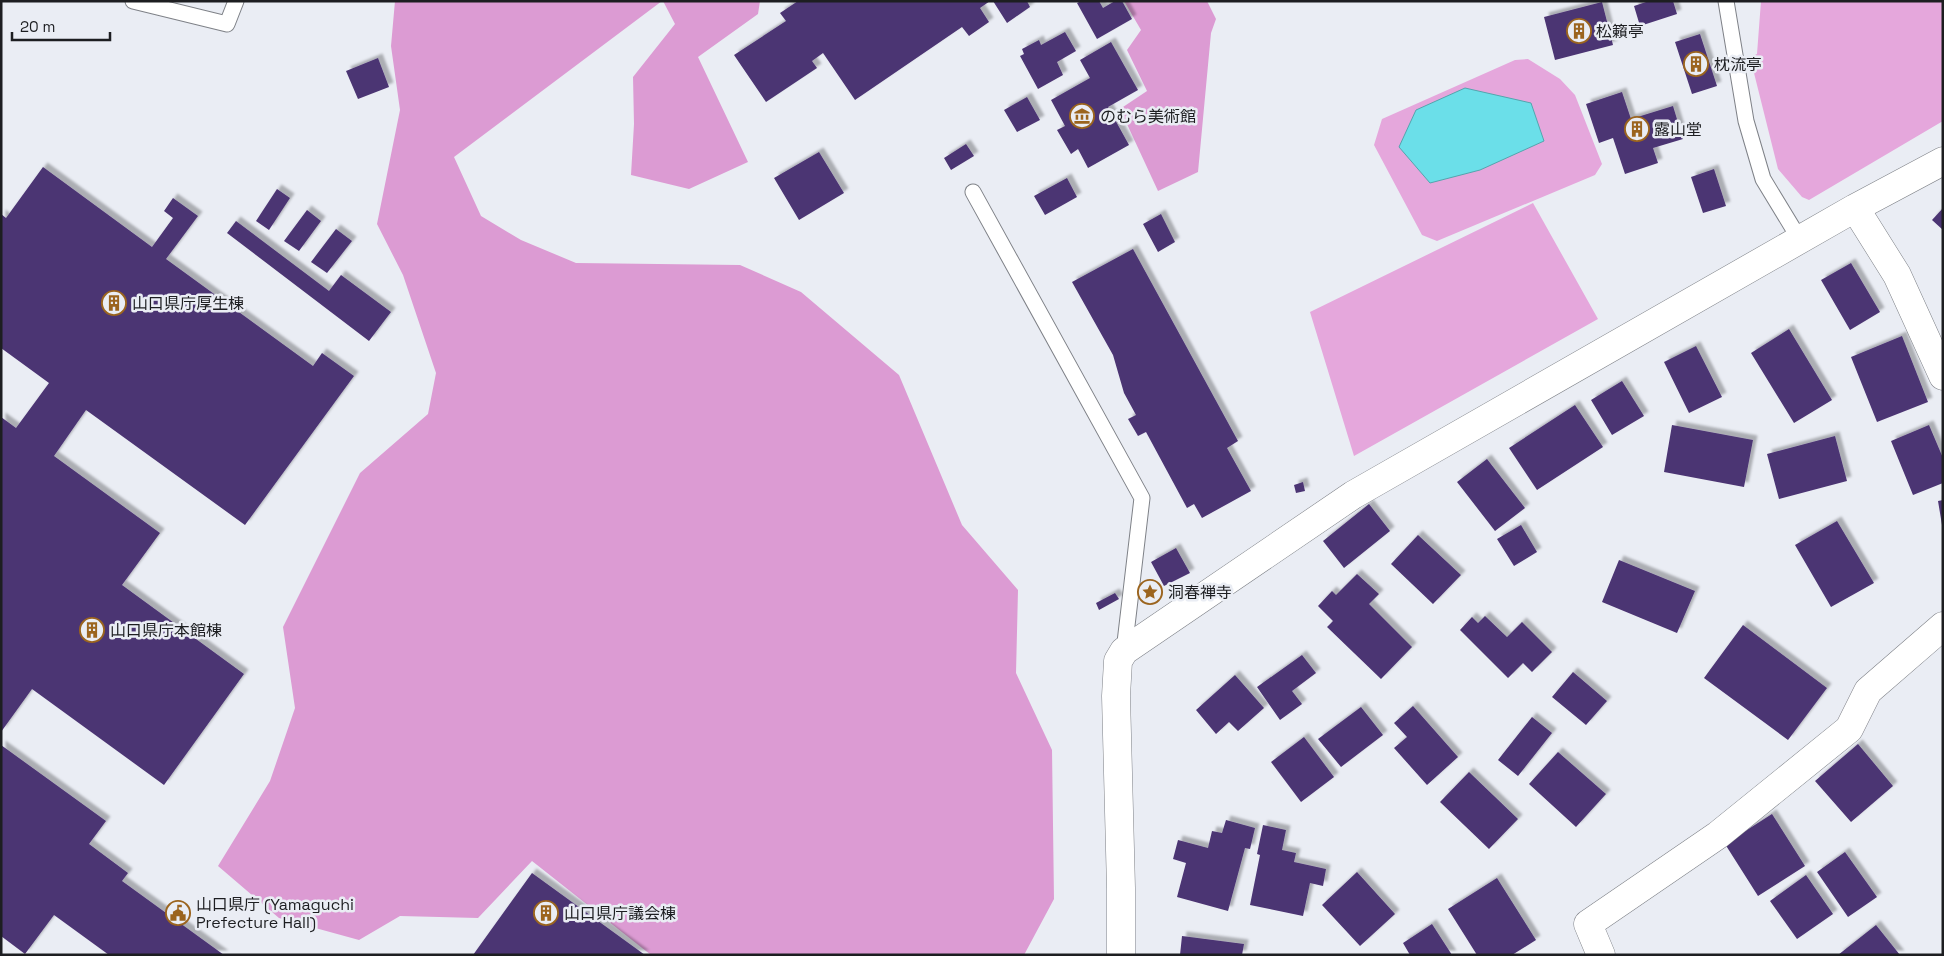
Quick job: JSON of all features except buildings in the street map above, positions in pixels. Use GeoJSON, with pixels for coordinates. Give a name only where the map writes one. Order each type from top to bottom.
{"type":"FeatureCollection","features":[{"type":"Feature","properties":{"kind":"street"},"geometry":{"type":"LineString","coordinates":[[1121,955],[1116,696],[1118,661],[1124,650],[1353,495],[1856,208],[1943,161]]}},
{"type":"Feature","properties":{"kind":"street"},"geometry":{"type":"LineString","coordinates":[[1856,208],[1897,276],[1943,376]]}},
{"type":"Feature","properties":{"kind":"street"},"geometry":{"type":"LineString","coordinates":[[1601,955],[1588,924],[1718,835],[1849,729],[1868,691],[1943,626]]}},
{"type":"Feature","properties":{"kind":"lane"},"geometry":{"type":"LineString","coordinates":[[133,1],[228,24],[236,1]]}},
{"type":"Feature","properties":{"kind":"lane"},"geometry":{"type":"LineString","coordinates":[[1726,1],[1746,120],[1763,179],[1800,240]]}},
{"type":"Feature","properties":{"kind":"lane"},"geometry":{"type":"LineString","coordinates":[[973,192],[1142,498],[1124,650]]}},
{"type":"Feature","properties":{"kind":"shaded area"},"geometry":{"type":"Polygon","coordinates":[[[395,1],[662,1],[454,157],[481,216],[521,240],[576,263],[740,265],[801,292],[899,375],[962,525],[1018,590],[1016,673],[1052,750],[1054,899],[1024,955],[651,955],[532,861],[478,918],[400,916],[359,940],[279,918],[218,866],[270,781],[295,708],[283,627],[360,473],[428,414],[436,373],[403,275],[377,224],[400,110],[391,46],[395,1]]]}},
{"type":"Feature","properties":{"kind":"shaded area"},"geometry":{"type":"Polygon","coordinates":[[[663,1],[760,1],[758,14],[698,57],[748,162],[689,189],[631,175],[634,124],[633,77],[675,24],[663,1]]]}},
{"type":"Feature","properties":{"kind":"shaded area"},"geometry":{"type":"Polygon","coordinates":[[[1124,1],[1207,1],[1216,19],[1211,33],[1198,172],[1158,191],[1120,109],[1147,91],[1127,50],[1141,30],[1124,1]]]}},
{"type":"Feature","properties":{"kind":"shaded area"},"geometry":{"type":"Polygon","coordinates":[[[1761,1],[1943,1],[1943,121],[1809,200],[1802,197],[1778,169],[1750,57],[1757,54],[1761,1]]]}},
{"type":"Feature","properties":{"kind":"shaded area"},"geometry":{"type":"Polygon","coordinates":[[[1528,59],[1560,79],[1575,95],[1602,164],[1595,175],[1437,241],[1422,235],[1374,145],[1382,119],[1515,60],[1528,59]]]}},
{"type":"Feature","properties":{"kind":"shaded area"},"geometry":{"type":"Polygon","coordinates":[[[1533,203],[1598,319],[1354,456],[1310,312],[1533,203]]]}},
{"type":"Feature","properties":{"kind":"water"},"geometry":{"type":"Polygon","coordinates":[[[1465,88],[1531,103],[1544,141],[1480,170],[1430,183],[1399,147],[1416,110],[1465,88]]]}},
{"type":"Feature","properties":{"kind":"place","name":"松籟亭"},"geometry":{"type":"Point","coordinates":[1579,31]}},
{"type":"Feature","properties":{"kind":"place","name":"枕流亭"},"geometry":{"type":"Point","coordinates":[1696,64]}},
{"type":"Feature","properties":{"kind":"place","name":"のむら美術館"},"geometry":{"type":"Point","coordinates":[1082,116]}},
{"type":"Feature","properties":{"kind":"place","name":"露山堂"},"geometry":{"type":"Point","coordinates":[1637,129]}},
{"type":"Feature","properties":{"kind":"place","name":"山口県庁厚生棟"},"geometry":{"type":"Point","coordinates":[114,303]}},
{"type":"Feature","properties":{"kind":"place","name":"洞春禅寺"},"geometry":{"type":"Point","coordinates":[1150,592]}},
{"type":"Feature","properties":{"kind":"place","name":"山口県庁本館棟"},"geometry":{"type":"Point","coordinates":[92,630]}},
{"type":"Feature","properties":{"kind":"place","name":"山口県庁 (Yamaguchi Prefecture Hall)"},"geometry":{"type":"Point","coordinates":[178,913]}},
{"type":"Feature","properties":{"kind":"place","name":"山口県庁議会棟"},"geometry":{"type":"Point","coordinates":[546,913]}}]}
